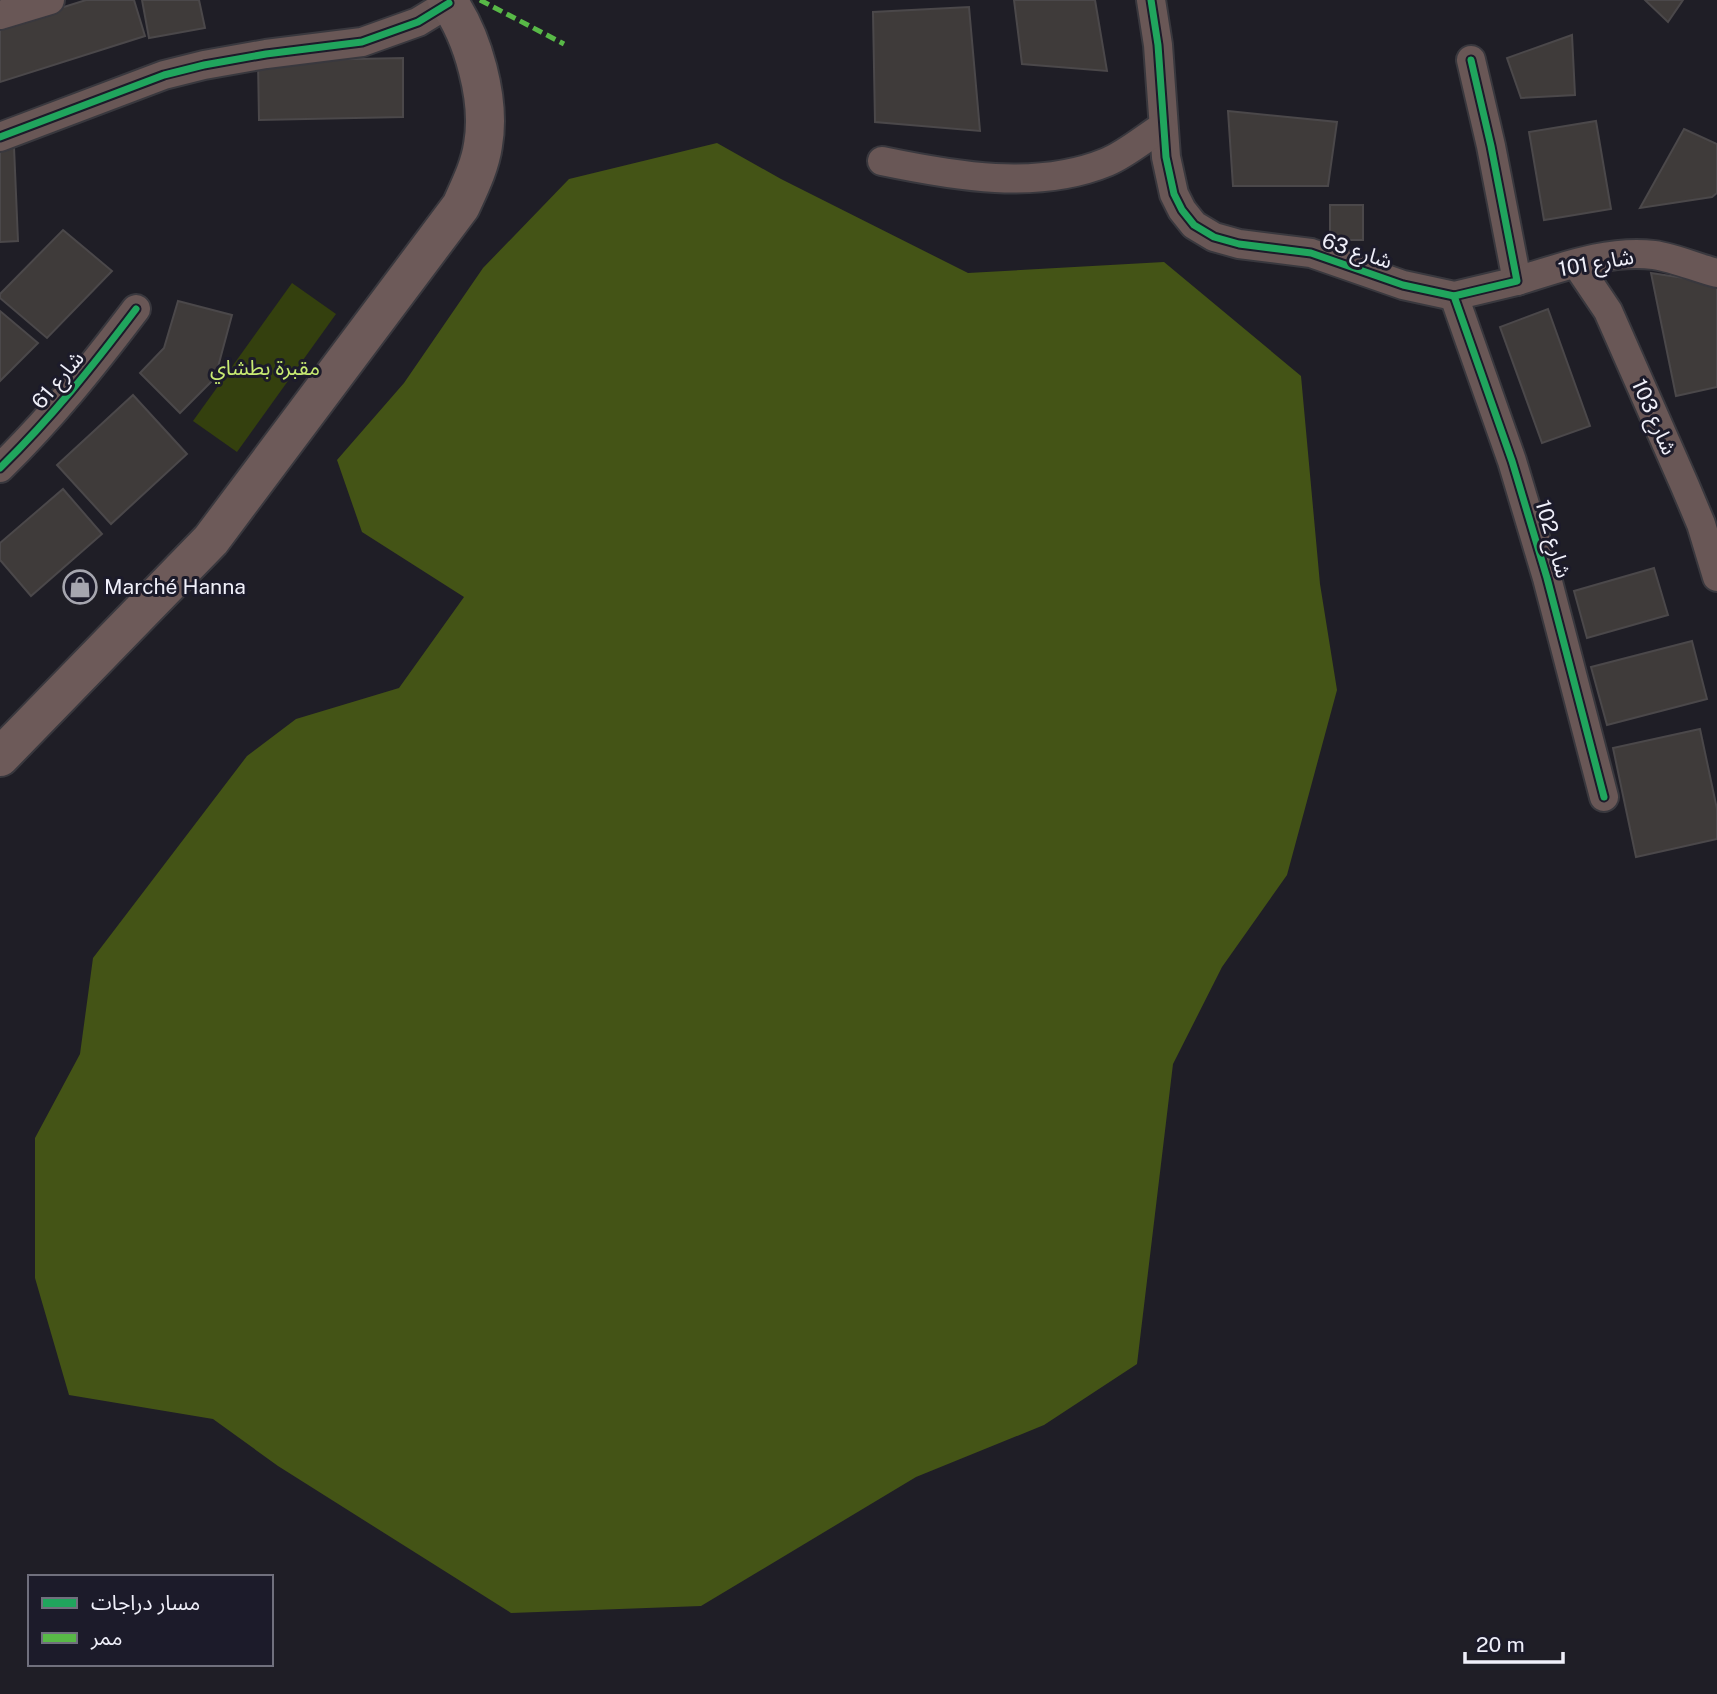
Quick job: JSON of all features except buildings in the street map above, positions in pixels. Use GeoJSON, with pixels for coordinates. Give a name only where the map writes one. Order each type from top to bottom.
{"type":"FeatureCollection","features":[{"type":"Feature","properties":{"kind":"main road"},"geometry":{"type":"LineString","coordinates":[[0,757],[211,540],[461,206],[478,167],[484,142],[483,98],[472,48],[448,2]]}},
{"type":"Feature","properties":{"kind":"street"},"geometry":{"type":"LineString","coordinates":[[0,15],[50,0]]}},
{"type":"Feature","properties":{"kind":"street","name":"شارع 63"},"geometry":{"type":"LineString","coordinates":[[1151,0],[1158,45],[1166,157],[1178,202],[1194,225],[1214,237],[1239,244],[1311,253],[1413,288],[1454,296],[1517,281]]}},
{"type":"Feature","properties":{"kind":"street"},"geometry":{"type":"LineString","coordinates":[[0,137],[163,75],[266,54],[362,42],[418,22],[448,2]]}},
{"type":"Feature","properties":{"kind":"street"},"geometry":{"type":"LineString","coordinates":[[1471,60],[1517,281]]}},
{"type":"Feature","properties":{"kind":"street"},"geometry":{"type":"LineString","coordinates":[[882,160],[978,177],[1023,178],[1067,173],[1108,162],[1162,127]]}},
{"type":"Feature","properties":{"kind":"street","name":"شارع 101"},"geometry":{"type":"LineString","coordinates":[[1517,281],[1629,254],[1656,256],[1717,273]]}},
{"type":"Feature","properties":{"kind":"street","name":"شارع 103"},"geometry":{"type":"LineString","coordinates":[[1577,265],[1608,312],[1701,524],[1717,577]]}},
{"type":"Feature","properties":{"kind":"street","name":"شارع 102"},"geometry":{"type":"LineString","coordinates":[[1454,296],[1512,461],[1547,578],[1604,797]]}},
{"type":"Feature","properties":{"kind":"street","name":"شارع 61"},"geometry":{"type":"LineString","coordinates":[[0,468],[85,378],[136,309]]}},
{"type":"Feature","properties":{"kind":"green space"},"geometry":{"type":"Polygon","coordinates":[[[717,143],[781,179],[968,273],[1164,262],[1301,376],[1320,584],[1337,690],[1287,875],[1222,967],[1173,1064],[1137,1364],[1044,1425],[916,1477],[701,1606],[511,1613],[278,1466],[213,1419],[69,1395],[35,1278],[35,1138],[80,1054],[93,958],[247,756],[296,719],[399,688],[464,597],[362,532],[337,460],[404,383],[483,268],[569,179],[717,143]]]}},
{"type":"Feature","properties":{"kind":"green space","name":"مقبرة بطشاي"},"geometry":{"type":"Polygon","coordinates":[[[292,283],[336,314],[237,452],[193,421],[292,283]]]}},
{"type":"Feature","properties":{"kind":"marked path"},"geometry":{"type":"LineString","coordinates":[[480,0],[564,44]]}},
{"type":"Feature","properties":{"kind":"cycle path"},"geometry":{"type":"LineString","coordinates":[[1151,0],[1158,45],[1166,157],[1174,194],[1194,225],[1214,237],[1239,244],[1311,253],[1403,285],[1454,296],[1517,281],[1471,60]]}},
{"type":"Feature","properties":{"kind":"cycle path"},"geometry":{"type":"LineString","coordinates":[[0,137],[164,75],[266,54],[362,42],[418,22],[449,3]]}},
{"type":"Feature","properties":{"kind":"cycle path"},"geometry":{"type":"LineString","coordinates":[[1454,296],[1512,461],[1547,578],[1604,797]]}},
{"type":"Feature","properties":{"kind":"cycle path"},"geometry":{"type":"LineString","coordinates":[[0,468],[71,391],[136,309]]}},
{"type":"Feature","properties":{"kind":"place","name":"Marché Hanna"},"geometry":{"type":"Point","coordinates":[80,587]}}]}
